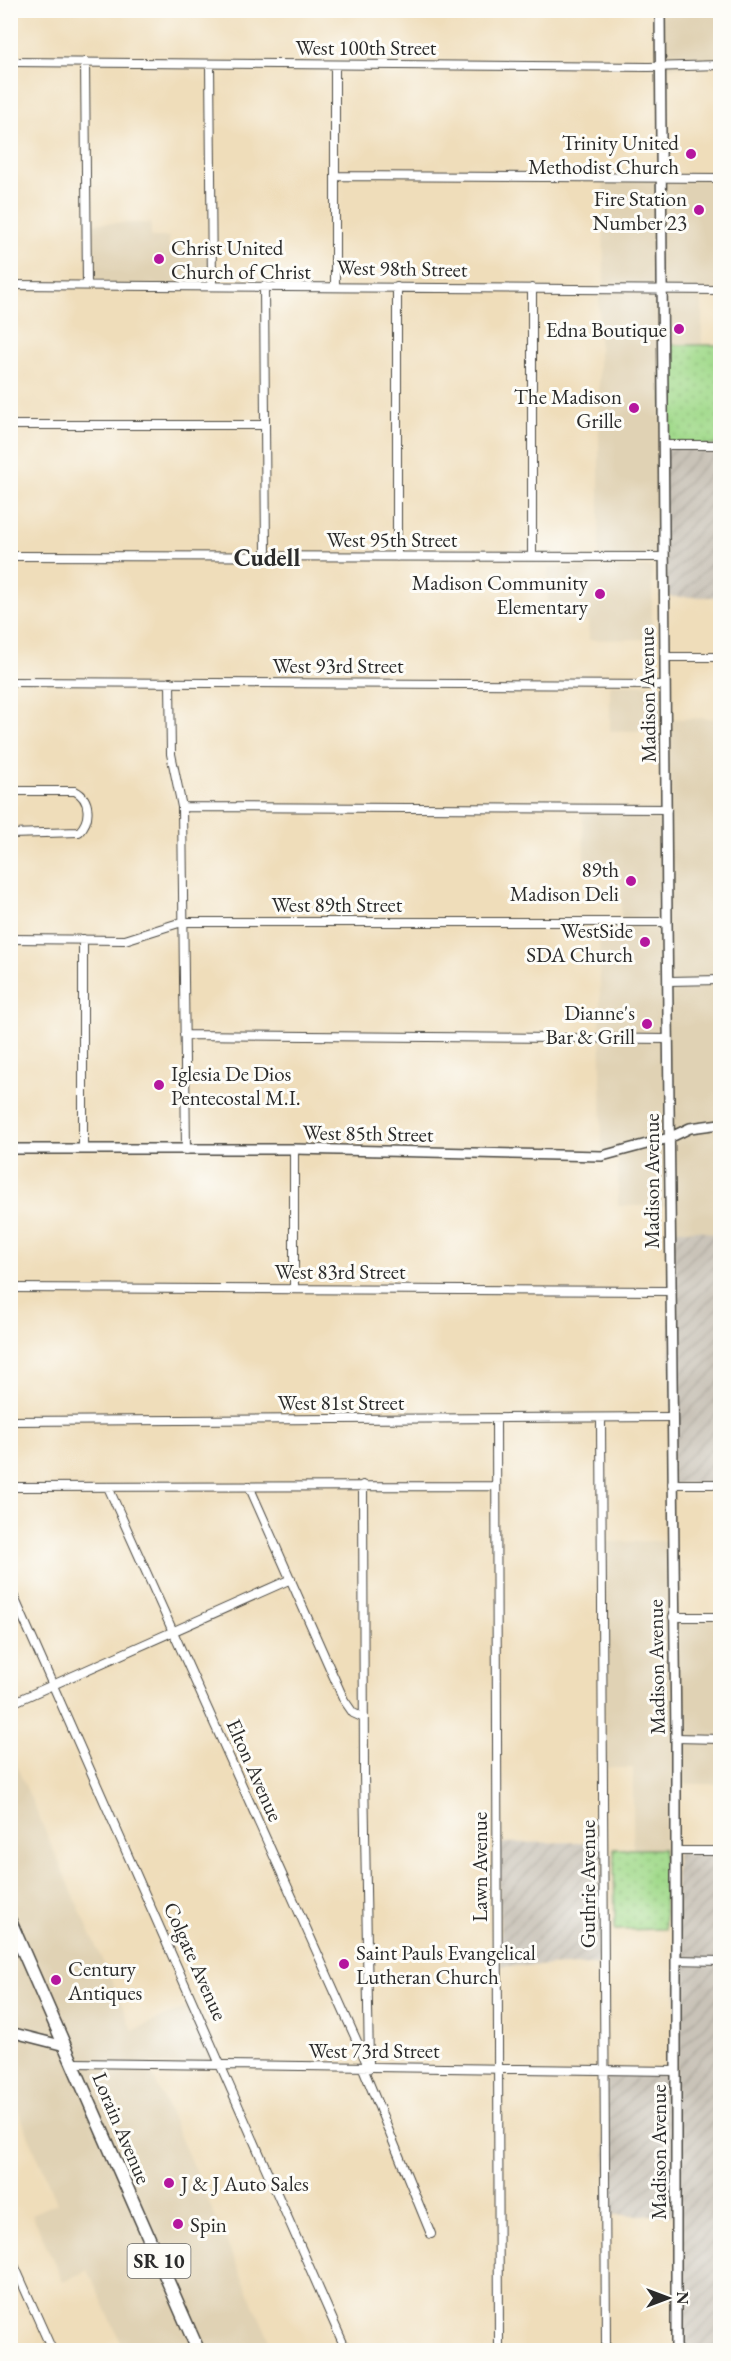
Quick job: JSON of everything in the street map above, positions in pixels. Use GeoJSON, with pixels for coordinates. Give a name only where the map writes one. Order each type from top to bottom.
{"type":"FeatureCollection","features":[{"type":"Feature","properties":{"kind":"main road","name":"Lorain Avenue"},"geometry":{"type":"LineString","coordinates":[[10,1921],[198,2350]]}},
{"type":"Feature","properties":{"kind":"street","name":"Madison Avenue"},"geometry":{"type":"LineString","coordinates":[[660,10],[673,1617],[676,1738],[676,2350]]}},
{"type":"Feature","properties":{"kind":"street","name":"West 100th Street"},"geometry":{"type":"LineString","coordinates":[[10,62],[661,67],[720,65]]}},
{"type":"Feature","properties":{"kind":"street"},"geometry":{"type":"LineString","coordinates":[[85,62],[87,285]]}},
{"type":"Feature","properties":{"kind":"street"},"geometry":{"type":"LineString","coordinates":[[210,63],[212,286]]}},
{"type":"Feature","properties":{"kind":"street"},"geometry":{"type":"LineString","coordinates":[[334,65],[334,285]]}},
{"type":"Feature","properties":{"kind":"street"},"geometry":{"type":"LineString","coordinates":[[334,176],[720,178]]}},
{"type":"Feature","properties":{"kind":"street","name":"West 98th Street"},"geometry":{"type":"LineString","coordinates":[[10,285],[334,285],[720,290]]}},
{"type":"Feature","properties":{"kind":"street"},"geometry":{"type":"LineString","coordinates":[[264,286],[266,556]]}},
{"type":"Feature","properties":{"kind":"street"},"geometry":{"type":"LineString","coordinates":[[397,287],[397,557]]}},
{"type":"Feature","properties":{"kind":"street"},"geometry":{"type":"LineString","coordinates":[[532,288],[532,557]]}},
{"type":"Feature","properties":{"kind":"street"},"geometry":{"type":"LineString","coordinates":[[10,425],[265,425]]}},
{"type":"Feature","properties":{"kind":"street"},"geometry":{"type":"LineString","coordinates":[[664,445],[720,445]]}},
{"type":"Feature","properties":{"kind":"street","name":"West 95th Street"},"geometry":{"type":"LineString","coordinates":[[10,555],[664,557]]}},
{"type":"Feature","properties":{"kind":"street"},"geometry":{"type":"LineString","coordinates":[[665,657],[720,657]]}},
{"type":"Feature","properties":{"kind":"street","name":"West 93rd Street"},"geometry":{"type":"LineString","coordinates":[[10,682],[665,685]]}},
{"type":"Feature","properties":{"kind":"street"},"geometry":{"type":"LineString","coordinates":[[170,682],[171,754],[182,807],[186,1150]]}},
{"type":"Feature","properties":{"kind":"street"},"geometry":{"type":"LineString","coordinates":[[10,791],[75,791],[86,802],[87,822],[79,832],[10,834]]}},
{"type":"Feature","properties":{"kind":"street"},"geometry":{"type":"LineString","coordinates":[[182,807],[667,809]]}},
{"type":"Feature","properties":{"kind":"street","name":"West 89th Street"},"geometry":{"type":"LineString","coordinates":[[10,939],[125,940],[182,922],[667,922]]}},
{"type":"Feature","properties":{"kind":"street"},"geometry":{"type":"LineString","coordinates":[[82,939],[82,1149]]}},
{"type":"Feature","properties":{"kind":"street"},"geometry":{"type":"LineString","coordinates":[[669,981],[720,980]]}},
{"type":"Feature","properties":{"kind":"street"},"geometry":{"type":"LineString","coordinates":[[184,1035],[668,1039]]}},
{"type":"Feature","properties":{"kind":"street","name":"West 85th Street"},"geometry":{"type":"LineString","coordinates":[[10,1149],[294,1149],[602,1156],[669,1138],[690,1128],[720,1124]]}},
{"type":"Feature","properties":{"kind":"street"},"geometry":{"type":"LineString","coordinates":[[294,1149],[294,1289]]}},
{"type":"Feature","properties":{"kind":"street","name":"West 83rd Street"},"geometry":{"type":"LineString","coordinates":[[10,1288],[670,1291]]}},
{"type":"Feature","properties":{"kind":"street","name":"West 81st Street"},"geometry":{"type":"LineString","coordinates":[[10,1421],[496,1420],[672,1417]]}},
{"type":"Feature","properties":{"kind":"street","name":"Guthrie Avenue"},"geometry":{"type":"LineString","coordinates":[[601,1418],[606,2350]]}},
{"type":"Feature","properties":{"kind":"street","name":"Lawn Avenue"},"geometry":{"type":"LineString","coordinates":[[496,1420],[500,2350]]}},
{"type":"Feature","properties":{"kind":"street"},"geometry":{"type":"LineString","coordinates":[[672,1484],[720,1484]]}},
{"type":"Feature","properties":{"kind":"street"},"geometry":{"type":"LineString","coordinates":[[363,1485],[366,2068]]}},
{"type":"Feature","properties":{"kind":"street"},"geometry":{"type":"LineString","coordinates":[[249,1486],[344,1700],[353,1713],[364,1718]]}},
{"type":"Feature","properties":{"kind":"street"},"geometry":{"type":"LineString","coordinates":[[10,1487],[496,1486]]}},
{"type":"Feature","properties":{"kind":"street","name":"Elton Avenue"},"geometry":{"type":"LineString","coordinates":[[108,1487],[174,1631],[366,2068],[431,2234]]}},
{"type":"Feature","properties":{"kind":"street"},"geometry":{"type":"LineString","coordinates":[[10,1704],[291,1579]]}},
{"type":"Feature","properties":{"kind":"street","name":"Colgate Avenue"},"geometry":{"type":"LineString","coordinates":[[10,1588],[346,2350]]}},
{"type":"Feature","properties":{"kind":"street"},"geometry":{"type":"LineString","coordinates":[[673,1617],[720,1617]]}},
{"type":"Feature","properties":{"kind":"street"},"geometry":{"type":"LineString","coordinates":[[676,1738],[720,1739]]}},
{"type":"Feature","properties":{"kind":"street"},"geometry":{"type":"LineString","coordinates":[[676,1851],[720,1851]]}},
{"type":"Feature","properties":{"kind":"street"},"geometry":{"type":"LineString","coordinates":[[676,1960],[720,1961]]}},
{"type":"Feature","properties":{"kind":"street"},"geometry":{"type":"LineString","coordinates":[[10,2032],[65,2046]]}},
{"type":"Feature","properties":{"kind":"street","name":"West 73rd Street"},"geometry":{"type":"LineString","coordinates":[[73,2063],[676,2071]]}},
{"type":"Feature","properties":{"kind":"street"},"geometry":{"type":"LineString","coordinates":[[10,2256],[52,2350]]}},
{"type":"Feature","properties":{"kind":"shaded area"},"geometry":{"type":"Polygon","coordinates":[[[660,11],[720,11],[720,65],[661,67],[660,11]]]}},
{"type":"Feature","properties":{"kind":"shaded area"},"geometry":{"type":"Polygon","coordinates":[[[603,178],[720,178],[720,290],[702,290],[702,345],[664,345],[664,557],[599,557],[599,289],[604,288],[603,178]]]}},
{"type":"Feature","properties":{"kind":"shaded area"},"geometry":{"type":"Polygon","coordinates":[[[87,223],[151,223],[151,237],[169,237],[169,247],[212,246],[212,286],[87,285],[87,223]]]}},
{"type":"Feature","properties":{"kind":"shaded area"},"geometry":{"type":"Polygon","coordinates":[[[664,445],[720,445],[720,597],[664,597],[664,445]]]}},
{"type":"Feature","properties":{"kind":"shaded area","name":"Madison Community Elementary"},"geometry":{"type":"Polygon","coordinates":[[[548,567],[652,567],[652,639],[589,640],[588,621],[548,620],[548,567]]]}},
{"type":"Feature","properties":{"kind":"shaded area"},"geometry":{"type":"Polygon","coordinates":[[[610,684],[665,685],[666,719],[720,718],[720,1236],[700,1230],[669,1230],[668,1206],[618,1206],[618,1152],[602,1156],[599,923],[621,922],[620,868],[584,867],[583,809],[666,809],[665,731],[610,731],[610,684]]]}},
{"type":"Feature","properties":{"kind":"shaded area"},"geometry":{"type":"Polygon","coordinates":[[[669,1230],[700,1230],[720,1236],[720,1484],[672,1484],[669,1230]]]}},
{"type":"Feature","properties":{"kind":"shaded area"},"geometry":{"type":"Polygon","coordinates":[[[673,1541],[673,1617],[720,1617],[720,1784],[675,1784],[676,1849],[633,1849],[633,1768],[604,1768],[602,1542],[673,1541]]]}},
{"type":"Feature","properties":{"kind":"shaded area"},"geometry":{"type":"Polygon","coordinates":[[[10,1751],[133,2030],[195,2004],[222,2066],[148,2064],[274,2350],[124,2350],[88,2270],[63,2282],[32,2214],[57,2203],[11,2094],[10,1751]]]}},
{"type":"Feature","properties":{"kind":"shaded area"},"geometry":{"type":"Polygon","coordinates":[[[604,1842],[605,1965],[501,1966],[497,1843],[604,1842]]]}},
{"type":"Feature","properties":{"kind":"shaded area"},"geometry":{"type":"Polygon","coordinates":[[[676,1851],[720,1851],[720,2350],[676,2350],[676,2215],[606,2215],[606,2069],[676,2071],[676,1851]]]}},
{"type":"Feature","properties":{"kind":"green space"},"geometry":{"type":"Polygon","coordinates":[[[663,345],[720,345],[720,445],[664,445],[663,345]]]}},
{"type":"Feature","properties":{"kind":"green space"},"geometry":{"type":"Polygon","coordinates":[[[614,1849],[664,1849],[665,1929],[615,1930],[614,1849]]]}},
{"type":"Feature","properties":{"kind":"place","name":"Trinity United Methodist Church"},"geometry":{"type":"Point","coordinates":[691,154]}},
{"type":"Feature","properties":{"kind":"place","name":"Fire Station Number 23"},"geometry":{"type":"Point","coordinates":[699,210]}},
{"type":"Feature","properties":{"kind":"place","name":"Christ United Church of Christ"},"geometry":{"type":"Point","coordinates":[159,259]}},
{"type":"Feature","properties":{"kind":"place","name":"Edna Boutique"},"geometry":{"type":"Point","coordinates":[679,329]}},
{"type":"Feature","properties":{"kind":"place","name":"The Madison Grille"},"geometry":{"type":"Point","coordinates":[634,408]}},
{"type":"Feature","properties":{"kind":"place","name":"Madison Community Elementary"},"geometry":{"type":"Point","coordinates":[600,594]}},
{"type":"Feature","properties":{"kind":"place","name":"89th Madison Deli"},"geometry":{"type":"Point","coordinates":[631,881]}},
{"type":"Feature","properties":{"kind":"place","name":"WestSide SDA Church"},"geometry":{"type":"Point","coordinates":[645,942]}},
{"type":"Feature","properties":{"kind":"place","name":"Dianne's Bar & Grill"},"geometry":{"type":"Point","coordinates":[647,1024]}},
{"type":"Feature","properties":{"kind":"place","name":"Iglesia De Dios Pentecostal M.I."},"geometry":{"type":"Point","coordinates":[159,1085]}},
{"type":"Feature","properties":{"kind":"place","name":"Saint Pauls Evangelical Lutheran Church"},"geometry":{"type":"Point","coordinates":[344,1964]}},
{"type":"Feature","properties":{"kind":"place","name":"Century Antiques"},"geometry":{"type":"Point","coordinates":[56,1980]}},
{"type":"Feature","properties":{"kind":"place","name":"J & J Auto Sales"},"geometry":{"type":"Point","coordinates":[169,2183]}},
{"type":"Feature","properties":{"kind":"place","name":"Spin"},"geometry":{"type":"Point","coordinates":[178,2224]}},
{"type":"Feature","properties":{"kind":"district","name":"Cudell"},"geometry":{"type":"Point","coordinates":[267,557]}}]}
